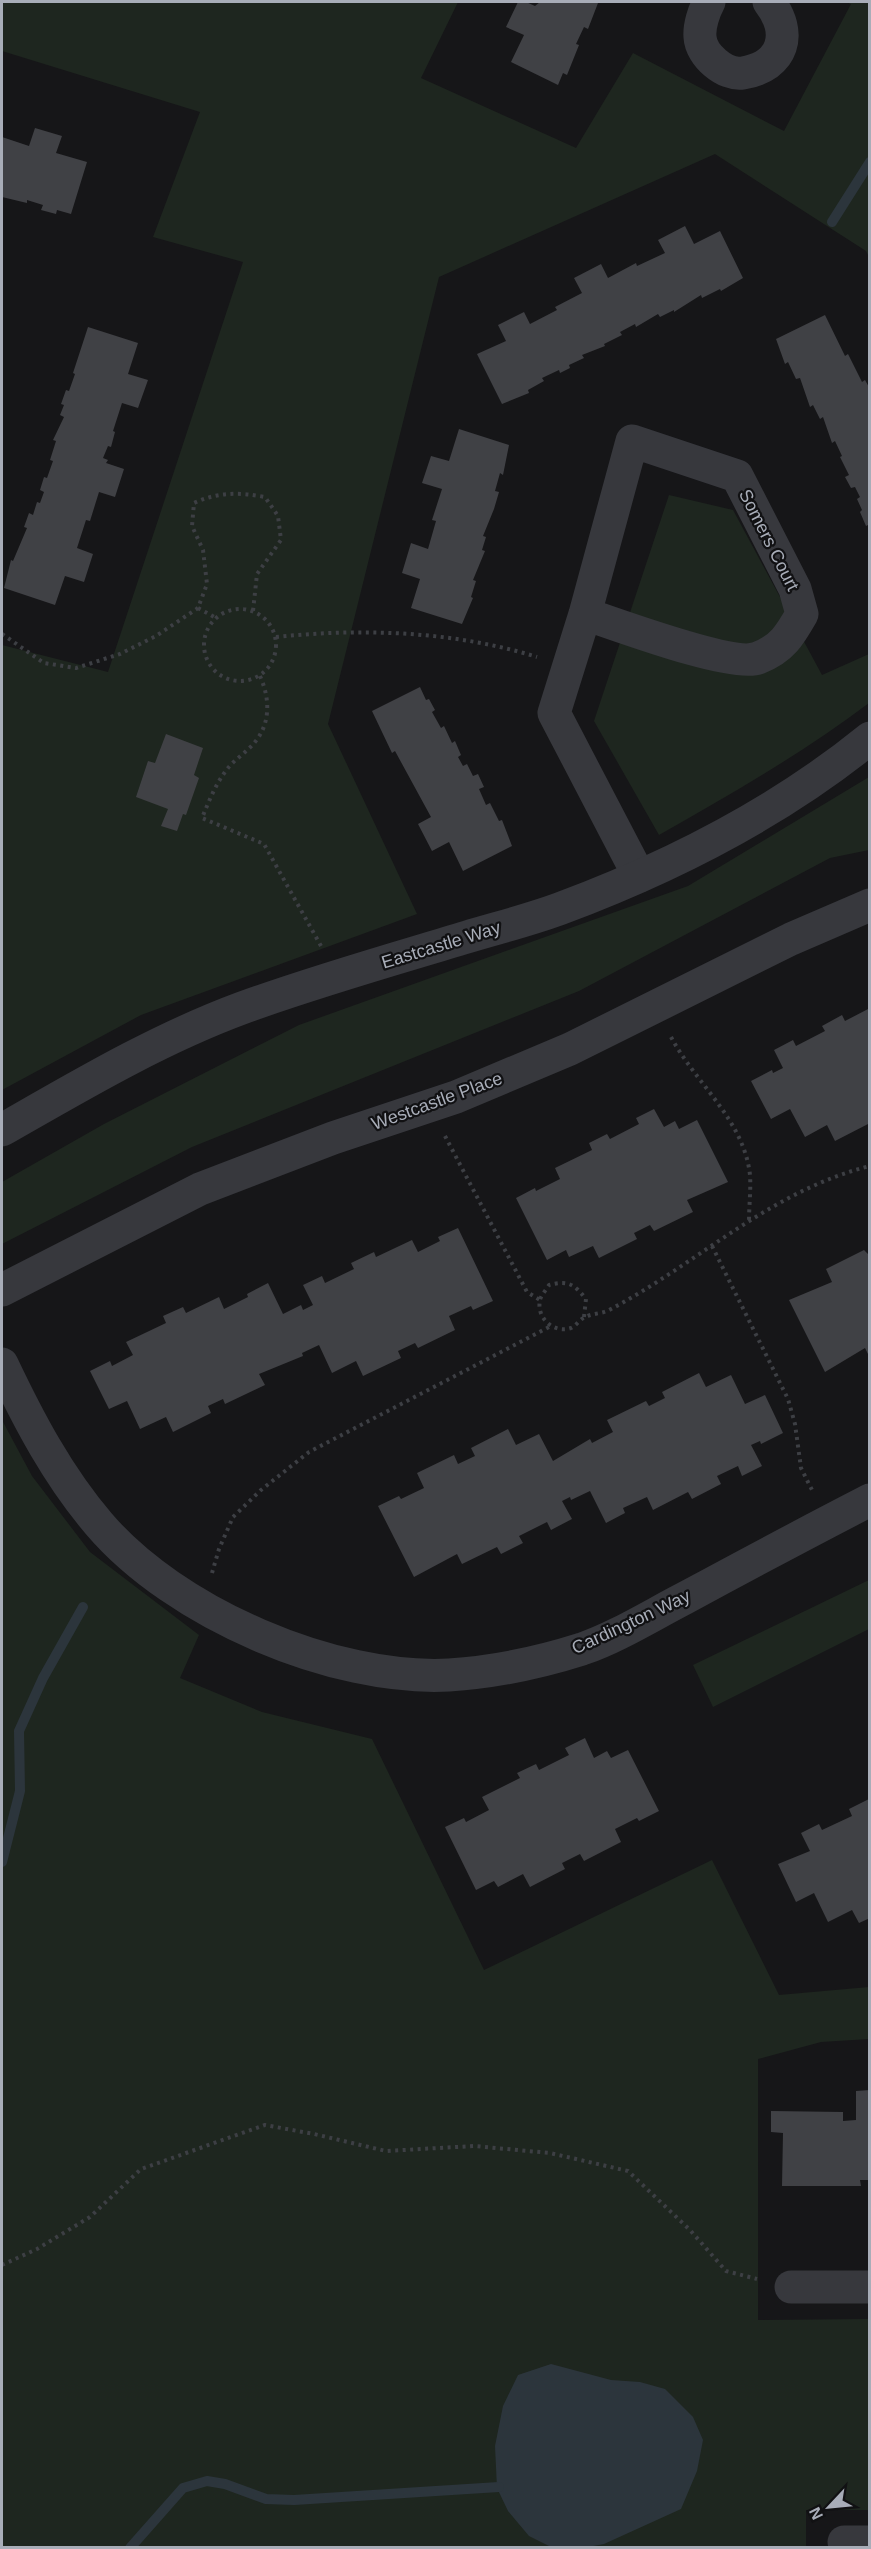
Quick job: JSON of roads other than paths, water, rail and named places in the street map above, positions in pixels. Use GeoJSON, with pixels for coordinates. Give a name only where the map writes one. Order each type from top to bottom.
{"type":"FeatureCollection","features":[{"type":"Feature","properties":{"kind":"street"},"geometry":{"type":"LineString","coordinates":[[709,2],[704,11],[700,39],[709,57],[722,68],[741,73],[759,67],[776,57],[783,40],[781,18],[769,2]]}},
{"type":"Feature","properties":{"kind":"street","name":"Somers Court"},"geometry":{"type":"LineString","coordinates":[[585,614],[726,658],[756,659],[787,641],[802,614],[795,589],[737,476],[632,441],[585,614],[554,713],[639,876]]}},
{"type":"Feature","properties":{"kind":"street","name":"Eastcastle Way"},"geometry":{"type":"LineString","coordinates":[[2,1130],[151,1048],[240,1009],[336,976],[557,910],[639,876],[731,832],[843,760],[870,738]]}},
{"type":"Feature","properties":{"kind":"street","name":"Westcastle Place"},"geometry":{"type":"LineString","coordinates":[[2,1290],[200,1189],[333,1138],[456,1097],[570,1049],[791,939],[870,906]]}},
{"type":"Feature","properties":{"kind":"street","name":"Cardington Way"},"geometry":{"type":"LineString","coordinates":[[2,1364],[34,1432],[100,1526],[130,1555],[203,1608],[280,1643],[347,1665],[393,1672],[447,1675],[519,1667],[585,1648],[647,1618],[870,1500]]}},
{"type":"Feature","properties":{"kind":"street"},"geometry":{"type":"LineString","coordinates":[[791,2287],[870,2287]]}},
{"type":"Feature","properties":{"kind":"waterway"},"geometry":{"type":"LineString","coordinates":[[832,222],[870,162]]}},
{"type":"Feature","properties":{"kind":"waterway"},"geometry":{"type":"LineString","coordinates":[[2,1862],[20,1791],[19,1731],[43,1678],[83,1607]]}},
{"type":"Feature","properties":{"kind":"waterway"},"geometry":{"type":"LineString","coordinates":[[130,2548],[183,2488],[207,2481],[225,2484],[266,2499],[294,2500],[499,2487]]}}]}
